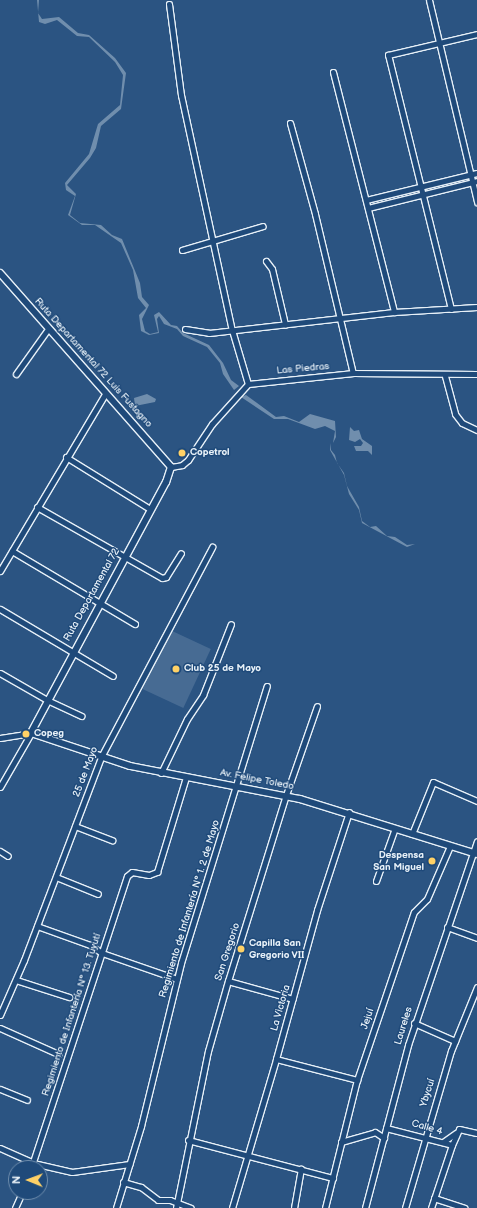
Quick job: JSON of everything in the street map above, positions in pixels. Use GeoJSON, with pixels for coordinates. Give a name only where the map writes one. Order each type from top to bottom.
{"type":"FeatureCollection","features":[{"type":"Feature","properties":{"kind":"main road","name":"Ruta Departamental 72 Luis Fustagno"},"geometry":{"type":"LineString","coordinates":[[0,273],[105,394],[171,467]]}},
{"type":"Feature","properties":{"kind":"main road","name":"Ruta Departamental 72"},"geometry":{"type":"LineString","coordinates":[[31,733],[46,700],[166,482],[171,467]]}},
{"type":"Feature","properties":{"kind":"main road","name":"Av. Felipe Toledo"},"geometry":{"type":"LineString","coordinates":[[31,733],[101,757],[161,773],[286,795],[348,812],[474,853]]}},
{"type":"Feature","properties":{"kind":"street"},"geometry":{"type":"LineString","coordinates":[[429,0],[470,175],[474,181],[477,202]]}},
{"type":"Feature","properties":{"kind":"street"},"geometry":{"type":"LineString","coordinates":[[168,4],[181,95],[232,330],[248,384],[237,394],[212,424],[188,460],[182,466],[171,467]]}},
{"type":"Feature","properties":{"kind":"street"},"geometry":{"type":"LineString","coordinates":[[451,309],[388,55],[477,34]]}},
{"type":"Feature","properties":{"kind":"street"},"geometry":{"type":"LineString","coordinates":[[333,72],[394,312]]}},
{"type":"Feature","properties":{"kind":"street"},"geometry":{"type":"LineString","coordinates":[[290,123],[341,318],[353,373]]}},
{"type":"Feature","properties":{"kind":"street"},"geometry":{"type":"LineString","coordinates":[[366,200],[477,173]]}},
{"type":"Feature","properties":{"kind":"street"},"geometry":{"type":"LineString","coordinates":[[368,208],[474,181]]}},
{"type":"Feature","properties":{"kind":"street"},"geometry":{"type":"LineString","coordinates":[[182,250],[263,226]]}},
{"type":"Feature","properties":{"kind":"street"},"geometry":{"type":"LineString","coordinates":[[266,261],[272,269],[285,324]]}},
{"type":"Feature","properties":{"kind":"street"},"geometry":{"type":"LineString","coordinates":[[185,329],[209,333],[394,312],[477,307]]}},
{"type":"Feature","properties":{"kind":"street"},"geometry":{"type":"LineString","coordinates":[[16,374],[48,329]]}},
{"type":"Feature","properties":{"kind":"street","name":"Las Piedras"},"geometry":{"type":"LineString","coordinates":[[248,384],[353,373],[445,376],[477,374]]}},
{"type":"Feature","properties":{"kind":"street"},"geometry":{"type":"LineString","coordinates":[[445,376],[455,414],[462,423],[477,430]]}},
{"type":"Feature","properties":{"kind":"street"},"geometry":{"type":"LineString","coordinates":[[0,572],[105,394]]}},
{"type":"Feature","properties":{"kind":"street"},"geometry":{"type":"LineString","coordinates":[[66,458],[150,509]]}},
{"type":"Feature","properties":{"kind":"street"},"geometry":{"type":"LineString","coordinates":[[37,507],[164,578],[181,553]]}},
{"type":"Feature","properties":{"kind":"street","name":"25 de Mayo"},"geometry":{"type":"LineString","coordinates":[[0,1015],[16,980],[101,757],[212,547]]}},
{"type":"Feature","properties":{"kind":"street"},"geometry":{"type":"LineString","coordinates":[[12,551],[135,624]]}},
{"type":"Feature","properties":{"kind":"street"},"geometry":{"type":"LineString","coordinates":[[0,609],[113,676]]}},
{"type":"Feature","properties":{"kind":"street"},"geometry":{"type":"LineString","coordinates":[[161,773],[187,719],[203,695],[231,624]]}},
{"type":"Feature","properties":{"kind":"street"},"geometry":{"type":"LineString","coordinates":[[0,673],[46,700],[81,716]]}},
{"type":"Feature","properties":{"kind":"street","name":"Regimiento de Infantería N° 1. 2 de Mayo"},"geometry":{"type":"LineString","coordinates":[[116,1208],[129,1164],[177,979],[267,686]]}},
{"type":"Feature","properties":{"kind":"street","name":"San Gregorio"},"geometry":{"type":"LineString","coordinates":[[176,1206],[188,1140],[208,1051],[228,980],[286,795],[317,706]]}},
{"type":"Feature","properties":{"kind":"street"},"geometry":{"type":"LineString","coordinates":[[0,738],[31,733]]}},
{"type":"Feature","properties":{"kind":"street"},"geometry":{"type":"LineString","coordinates":[[0,787],[31,733]]}},
{"type":"Feature","properties":{"kind":"street","name":"Regimiento de Infantería N° 13. Tuyutí"},"geometry":{"type":"LineString","coordinates":[[34,1160],[127,876],[135,872],[149,875],[157,872],[186,777]]}},
{"type":"Feature","properties":{"kind":"street"},"geometry":{"type":"LineString","coordinates":[[412,834],[433,782],[477,801]]}},
{"type":"Feature","properties":{"kind":"street","name":"La Victoria"},"geometry":{"type":"LineString","coordinates":[[232,1208],[276,1059],[317,910],[348,812]]}},
{"type":"Feature","properties":{"kind":"street"},"geometry":{"type":"LineString","coordinates":[[75,826],[112,840]]}},
{"type":"Feature","properties":{"kind":"street"},"geometry":{"type":"LineString","coordinates":[[376,881],[395,828]]}},
{"type":"Feature","properties":{"kind":"street","name":"Laureles"},"geometry":{"type":"LineString","coordinates":[[365,1208],[414,1023],[477,841]]}},
{"type":"Feature","properties":{"kind":"street","name":"Jejuí"},"geometry":{"type":"LineString","coordinates":[[325,1208],[357,1080],[414,912],[427,899],[450,846]]}},
{"type":"Feature","properties":{"kind":"street"},"geometry":{"type":"LineString","coordinates":[[0,851],[8,856]]}},
{"type":"Feature","properties":{"kind":"street"},"geometry":{"type":"LineString","coordinates":[[56,877],[98,894]]}},
{"type":"Feature","properties":{"kind":"street"},"geometry":{"type":"LineString","coordinates":[[37,926],[90,945],[102,953],[177,979]]}},
{"type":"Feature","properties":{"kind":"street"},"geometry":{"type":"LineString","coordinates":[[447,927],[477,938]]}},
{"type":"Feature","properties":{"kind":"street"},"geometry":{"type":"LineString","coordinates":[[16,980],[69,997]]}},
{"type":"Feature","properties":{"kind":"street"},"geometry":{"type":"LineString","coordinates":[[228,980],[293,999]]}},
{"type":"Feature","properties":{"kind":"street","name":"Ybycuí"},"geometry":{"type":"LineString","coordinates":[[404,1208],[456,1041],[477,987]]}},
{"type":"Feature","properties":{"kind":"street"},"geometry":{"type":"LineString","coordinates":[[414,1023],[456,1041]]}},
{"type":"Feature","properties":{"kind":"street"},"geometry":{"type":"LineString","coordinates":[[0,1028],[58,1054]]}},
{"type":"Feature","properties":{"kind":"street"},"geometry":{"type":"LineString","coordinates":[[276,1059],[357,1080]]}},
{"type":"Feature","properties":{"kind":"street"},"geometry":{"type":"LineString","coordinates":[[0,1089],[27,1100]]}},
{"type":"Feature","properties":{"kind":"street","name":"Calle 4"},"geometry":{"type":"LineString","coordinates":[[386,1128],[452,1144],[456,1133],[463,1129],[477,1133]]}},
{"type":"Feature","properties":{"kind":"street"},"geometry":{"type":"LineString","coordinates":[[341,1142],[375,1132],[384,1138]]}},
{"type":"Feature","properties":{"kind":"street"},"geometry":{"type":"LineString","coordinates":[[443,1142],[456,1133]]}},
{"type":"Feature","properties":{"kind":"street"},"geometry":{"type":"LineString","coordinates":[[188,1140],[333,1178]]}},
{"type":"Feature","properties":{"kind":"street"},"geometry":{"type":"LineString","coordinates":[[431,1208],[452,1144]]}},
{"type":"Feature","properties":{"kind":"street"},"geometry":{"type":"LineString","coordinates":[[0,1148],[23,1160]]}},
{"type":"Feature","properties":{"kind":"street"},"geometry":{"type":"LineString","coordinates":[[48,1167],[78,1172],[129,1164]]}},
{"type":"Feature","properties":{"kind":"street"},"geometry":{"type":"LineString","coordinates":[[294,1208],[302,1169]]}},
{"type":"Feature","properties":{"kind":"street"},"geometry":{"type":"LineString","coordinates":[[123,1182],[141,1187],[158,1200],[170,1200],[176,1206],[191,1208]]}},
{"type":"Feature","properties":{"kind":"street"},"geometry":{"type":"LineString","coordinates":[[434,1198],[464,1208]]}},
{"type":"Feature","properties":{"kind":"shaded area"},"geometry":{"type":"Polygon","coordinates":[[[37,0],[39,0],[38,12],[37,0]]]}},
{"type":"Feature","properties":{"kind":"shaded area"},"geometry":{"type":"Polygon","coordinates":[[[38,13],[42,19],[59,17],[78,33],[89,35],[115,58],[126,73],[121,109],[101,126],[96,148],[90,158],[67,185],[76,194],[70,215],[80,223],[101,225],[112,235],[122,239],[140,283],[142,297],[149,305],[142,319],[145,331],[150,334],[158,332],[154,315],[159,312],[171,325],[177,326],[183,333],[209,345],[223,363],[231,380],[239,386],[234,390],[223,374],[220,363],[207,347],[183,336],[177,329],[164,324],[159,316],[157,319],[159,333],[149,335],[141,331],[139,315],[146,308],[138,298],[133,270],[121,243],[95,225],[82,225],[68,215],[75,196],[66,190],[65,183],[89,154],[98,124],[120,105],[123,75],[115,62],[89,37],[77,36],[57,20],[45,24],[39,22],[38,13]]]}},
{"type":"Feature","properties":{"kind":"shaded area"},"geometry":{"type":"Polygon","coordinates":[[[147,394],[156,399],[155,402],[135,406],[134,398],[147,394]]]}},
{"type":"Feature","properties":{"kind":"shaded area"},"geometry":{"type":"Polygon","coordinates":[[[246,395],[276,417],[284,416],[299,422],[310,414],[335,421],[336,437],[333,443],[335,431],[325,426],[315,429],[288,419],[274,419],[241,397],[246,395]]]}},
{"type":"Feature","properties":{"kind":"shaded area"},"geometry":{"type":"Polygon","coordinates":[[[350,427],[354,431],[359,430],[362,439],[372,446],[372,455],[368,451],[356,451],[354,446],[361,446],[363,443],[360,439],[355,442],[349,440],[350,427]]]}},
{"type":"Feature","properties":{"kind":"shaded area"},"geometry":{"type":"Polygon","coordinates":[[[331,443],[331,450],[335,455],[337,462],[330,450],[331,443]]]}},
{"type":"Feature","properties":{"kind":"shaded area"},"geometry":{"type":"Polygon","coordinates":[[[338,465],[344,473],[347,486],[359,507],[362,521],[370,527],[376,526],[387,536],[395,537],[407,545],[415,544],[407,547],[362,523],[359,510],[349,494],[344,475],[338,465]]]}},
{"type":"Feature","properties":{"kind":"shaded area","name":"Club 25 de Mayo"},"geometry":{"type":"Polygon","coordinates":[[[170,630],[211,649],[183,708],[143,689],[170,630]]]}},
{"type":"Feature","properties":{"kind":"place","name":"Copetrol"},"geometry":{"type":"Point","coordinates":[182,453]}},
{"type":"Feature","properties":{"kind":"place","name":"Club 25 de Mayo"},"geometry":{"type":"Point","coordinates":[176,669]}},
{"type":"Feature","properties":{"kind":"place","name":"Copeg"},"geometry":{"type":"Point","coordinates":[26,734]}},
{"type":"Feature","properties":{"kind":"place","name":"Despensa San Miguel"},"geometry":{"type":"Point","coordinates":[432,861]}},
{"type":"Feature","properties":{"kind":"place","name":"Capilla San Gregorio VII"},"geometry":{"type":"Point","coordinates":[241,949]}}]}
